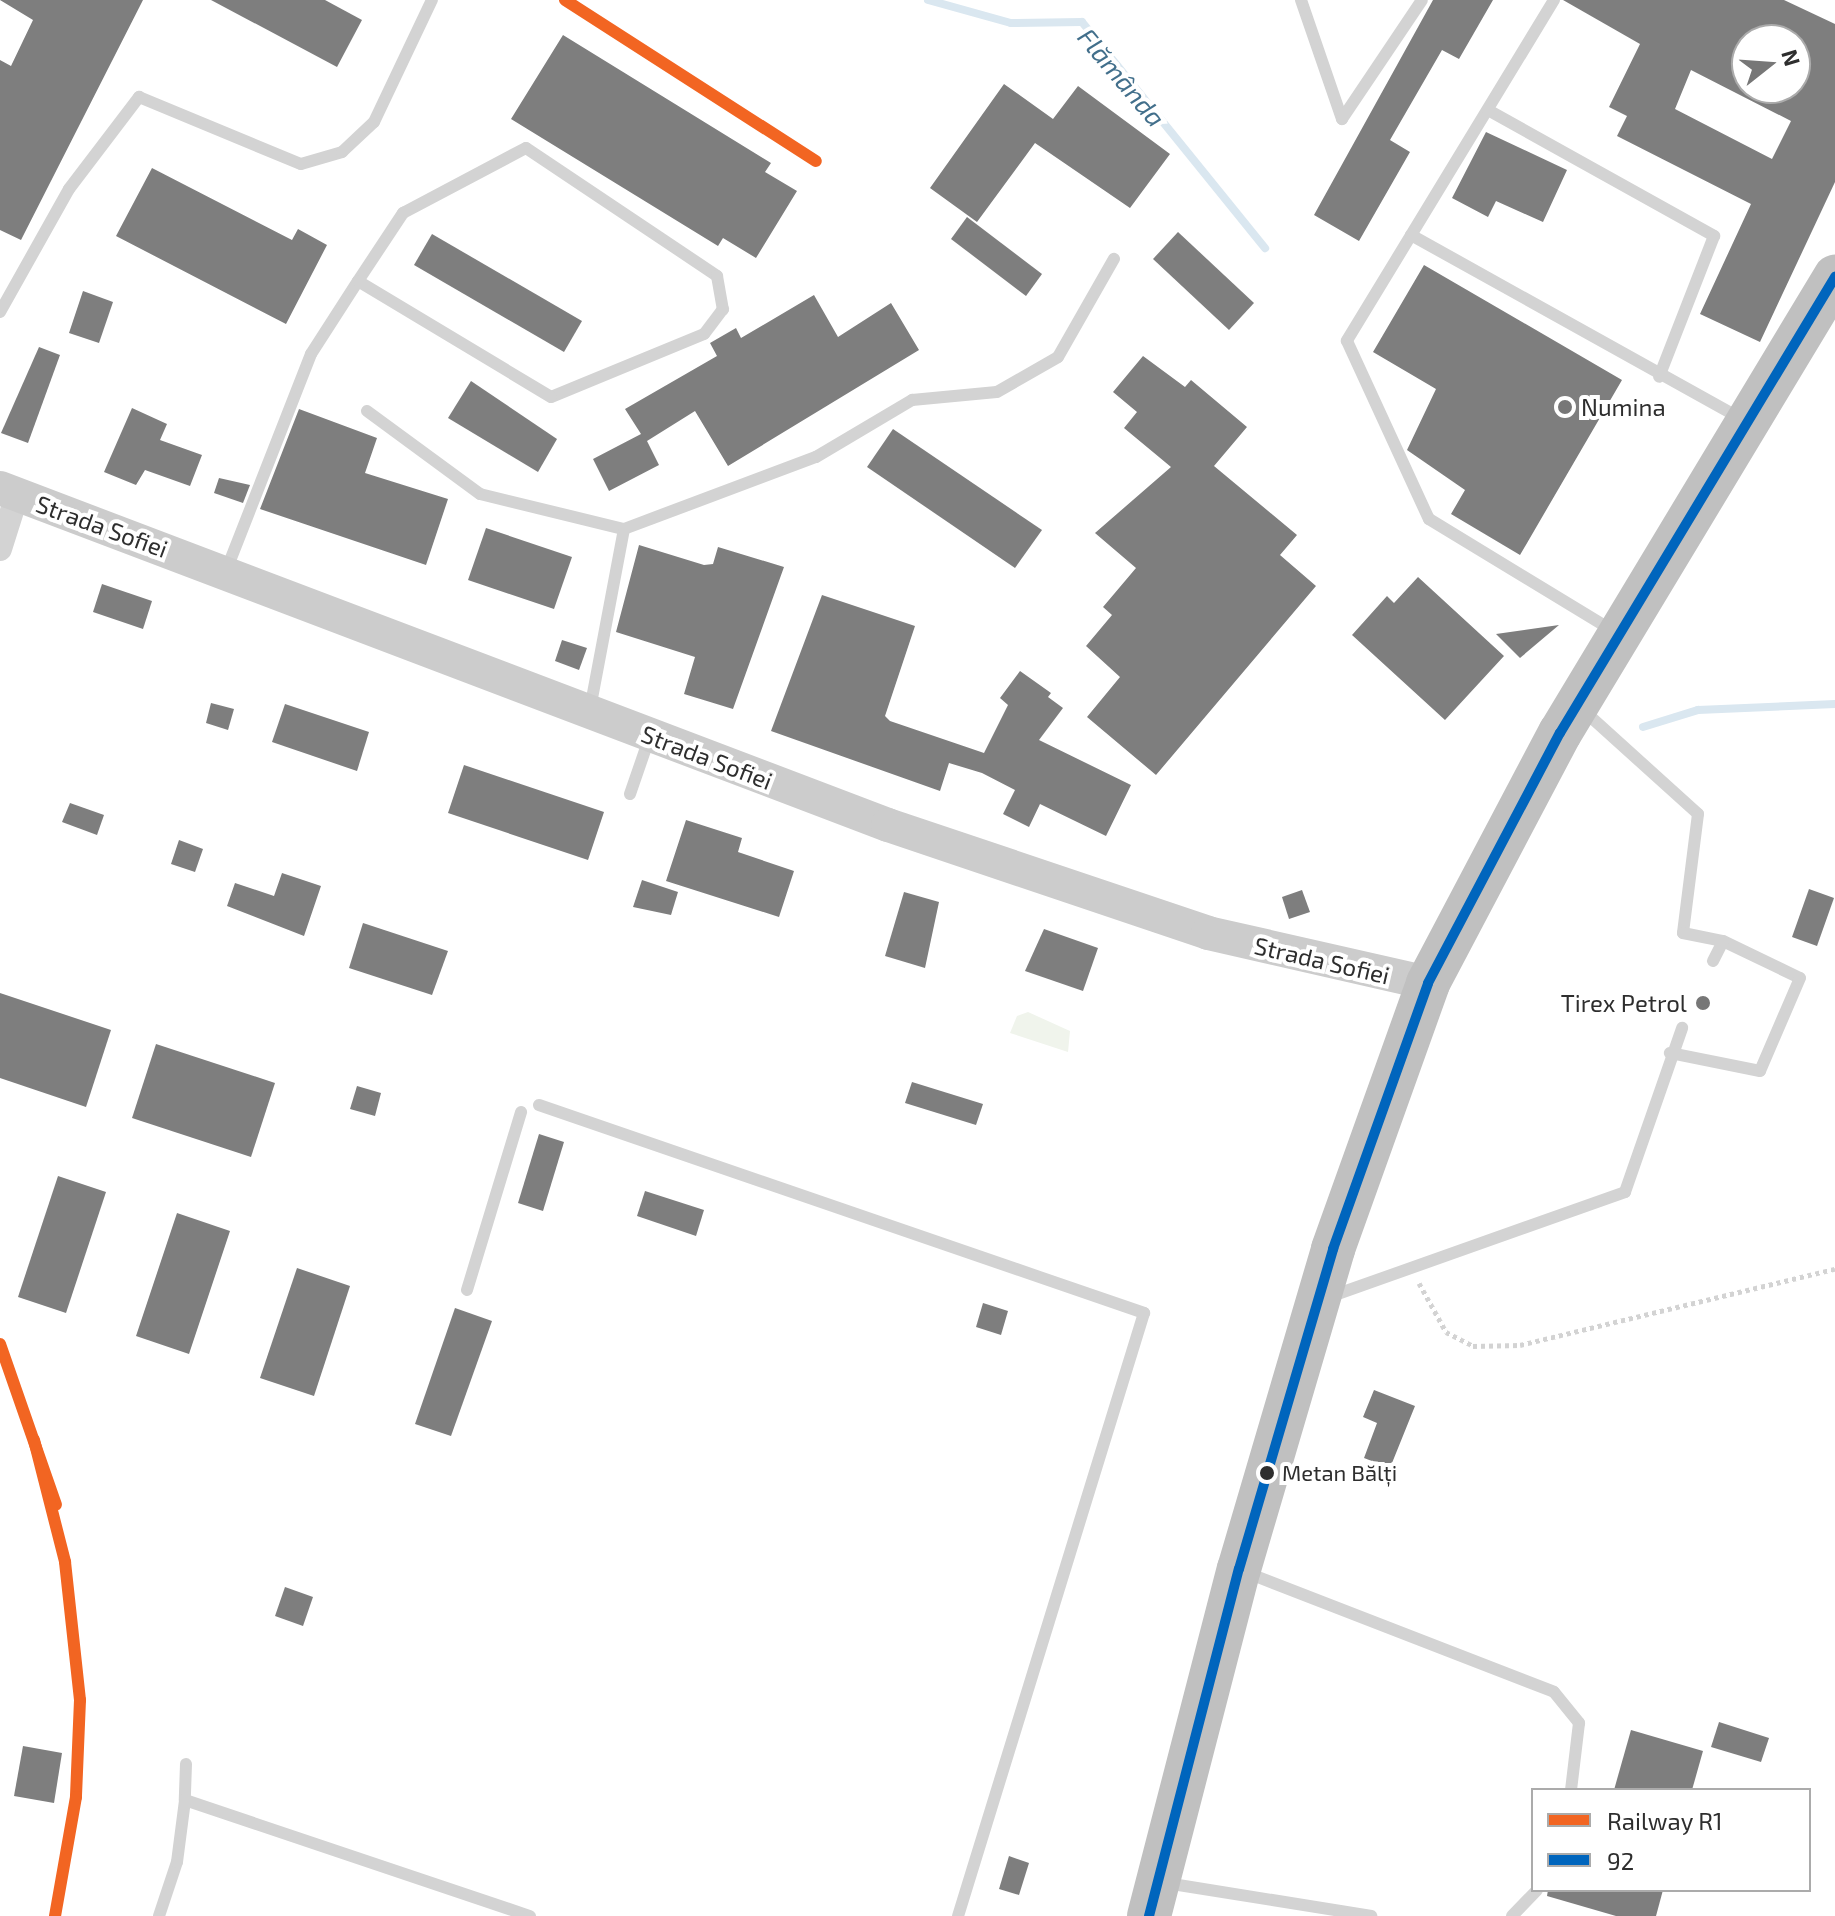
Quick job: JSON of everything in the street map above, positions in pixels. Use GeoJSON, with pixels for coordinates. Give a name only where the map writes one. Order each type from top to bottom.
{"type":"FeatureCollection","features":[{"type":"Feature","properties":{"kind":"highway"},"geometry":{"type":"LineString","coordinates":[[1154,1899],[1239,1569],[1318,1301],[1428,983],[1577,705],[1835,277]]}},
{"type":"Feature","properties":{"kind":"street","name":"Strada Sofiei"},"geometry":{"type":"LineString","coordinates":[[8,491],[650,736],[1208,933],[1428,983]]}},
{"type":"Feature","properties":{"kind":"street"},"geometry":{"type":"LineString","coordinates":[[0,549],[8,491]]}},
{"type":"Feature","properties":{"kind":"lane"},"geometry":{"type":"LineString","coordinates":[[0,312],[69,189],[139,97],[301,164],[342,152],[374,122],[432,0]]}},
{"type":"Feature","properties":{"kind":"lane"},"geometry":{"type":"LineString","coordinates":[[1301,0],[1342,119],[1422,0]]}},
{"type":"Feature","properties":{"kind":"lane"},"geometry":{"type":"LineString","coordinates":[[1554,0],[1347,341],[1429,519],[1620,635]]}},
{"type":"Feature","properties":{"kind":"lane"},"geometry":{"type":"LineString","coordinates":[[1488,110],[1714,236],[1659,377]]}},
{"type":"Feature","properties":{"kind":"lane"},"geometry":{"type":"LineString","coordinates":[[225,573],[311,354],[358,281],[403,213],[526,148],[717,276],[723,309],[704,334],[551,397],[358,281]]}},
{"type":"Feature","properties":{"kind":"lane"},"geometry":{"type":"LineString","coordinates":[[1411,235],[1659,377],[1748,422]]}},
{"type":"Feature","properties":{"kind":"lane"},"geometry":{"type":"LineString","coordinates":[[367,411],[480,494],[624,529],[816,457],[912,400],[997,392],[1058,357],[1114,259]]}},
{"type":"Feature","properties":{"kind":"lane"},"geometry":{"type":"LineString","coordinates":[[589,713],[624,529]]}},
{"type":"Feature","properties":{"kind":"lane"},"geometry":{"type":"LineString","coordinates":[[1577,705],[1698,814],[1683,933],[1723,941],[1800,978],[1760,1071],[1670,1053]]}},
{"type":"Feature","properties":{"kind":"lane"},"geometry":{"type":"LineString","coordinates":[[630,794],[650,736]]}},
{"type":"Feature","properties":{"kind":"lane"},"geometry":{"type":"LineString","coordinates":[[1713,961],[1723,941]]}},
{"type":"Feature","properties":{"kind":"lane"},"geometry":{"type":"LineString","coordinates":[[1318,1301],[1625,1192],[1670,1053],[1682,1028]]}},
{"type":"Feature","properties":{"kind":"lane"},"geometry":{"type":"LineString","coordinates":[[539,1105],[1144,1313],[958,1916]]}},
{"type":"Feature","properties":{"kind":"lane"},"geometry":{"type":"LineString","coordinates":[[467,1290],[521,1112]]}},
{"type":"Feature","properties":{"kind":"lane"},"geometry":{"type":"LineString","coordinates":[[1239,1569],[1554,1692],[1579,1723],[1571,1788]]}},
{"type":"Feature","properties":{"kind":"lane"},"geometry":{"type":"LineString","coordinates":[[159,1916],[177,1862],[186,1764]]}},
{"type":"Feature","properties":{"kind":"lane"},"geometry":{"type":"LineString","coordinates":[[185,1800],[530,1916]]}},
{"type":"Feature","properties":{"kind":"lane"},"geometry":{"type":"LineString","coordinates":[[1512,1916],[1535,1892]]}},
{"type":"Feature","properties":{"kind":"lane"},"geometry":{"type":"LineString","coordinates":[[1154,1899],[1371,1916]]}},
{"type":"Feature","properties":{"kind":"path"},"geometry":{"type":"LineString","coordinates":[[1411,1268],[1446,1332],[1473,1346],[1520,1345],[1835,1269]]}},
{"type":"Feature","properties":{"kind":"shaded area"},"geometry":{"type":"Polygon","coordinates":[[[1028,1012],[1070,1031],[1068,1052],[1010,1033],[1017,1016],[1028,1012]]]}},
{"type":"Feature","properties":{"kind":"building"},"geometry":{"type":"Polygon","coordinates":[[[0,0],[143,0],[21,240],[0,230],[0,60],[11,66],[33,20],[0,0]]]}},
{"type":"Feature","properties":{"kind":"building"},"geometry":{"type":"Polygon","coordinates":[[[211,0],[325,0],[362,20],[337,67],[211,0]]]}},
{"type":"Feature","properties":{"kind":"building"},"geometry":{"type":"Polygon","coordinates":[[[1433,0],[1493,0],[1459,59],[1442,50],[1390,140],[1410,152],[1359,241],[1314,215],[1433,0]]]}},
{"type":"Feature","properties":{"kind":"building"},"geometry":{"type":"Polygon","coordinates":[[[1563,0],[1784,0],[1835,24],[1835,182],[1760,342],[1700,314],[1751,204],[1617,136],[1627,116],[1609,107],[1640,44],[1563,0]]]}},
{"type":"Feature","properties":{"kind":"building"},"geometry":{"type":"Polygon","coordinates":[[[563,35],[771,163],[765,172],[797,191],[756,258],[723,238],[718,246],[511,119],[563,35]]]}},
{"type":"Feature","properties":{"kind":"building"},"geometry":{"type":"Polygon","coordinates":[[[1004,84],[1053,119],[1078,86],[1170,154],[1130,208],[1035,143],[977,222],[930,188],[1004,84]]]}},
{"type":"Feature","properties":{"kind":"building"},"geometry":{"type":"Polygon","coordinates":[[[1486,132],[1567,170],[1543,222],[1496,201],[1488,217],[1452,198],[1486,132]]]}},
{"type":"Feature","properties":{"kind":"building"},"geometry":{"type":"Polygon","coordinates":[[[152,168],[292,240],[298,229],[327,245],[286,324],[116,236],[152,168]]]}},
{"type":"Feature","properties":{"kind":"building"},"geometry":{"type":"Polygon","coordinates":[[[967,217],[1042,274],[1026,296],[951,239],[967,217]]]}},
{"type":"Feature","properties":{"kind":"building"},"geometry":{"type":"Polygon","coordinates":[[[1178,232],[1254,303],[1229,330],[1153,259],[1178,232]]]}},
{"type":"Feature","properties":{"kind":"building"},"geometry":{"type":"Polygon","coordinates":[[[432,234],[582,321],[564,352],[414,265],[432,234]]]}},
{"type":"Feature","properties":{"kind":"building"},"geometry":{"type":"Polygon","coordinates":[[[1424,265],[1622,380],[1520,555],[1451,514],[1465,490],[1407,450],[1436,389],[1373,352],[1424,265]]]}},
{"type":"Feature","properties":{"kind":"building"},"geometry":{"type":"Polygon","coordinates":[[[83,291],[113,302],[99,343],[69,333],[83,291]]]}},
{"type":"Feature","properties":{"kind":"building"},"geometry":{"type":"Polygon","coordinates":[[[814,295],[838,337],[891,303],[919,350],[728,466],[695,411],[647,441],[659,465],[609,491],[593,459],[641,434],[625,409],[717,356],[710,343],[736,328],[741,338],[814,295]]]}},
{"type":"Feature","properties":{"kind":"building"},"geometry":{"type":"Polygon","coordinates":[[[39,347],[60,355],[28,443],[1,433],[39,347]]]}},
{"type":"Feature","properties":{"kind":"building"},"geometry":{"type":"Polygon","coordinates":[[[1143,356],[1185,387],[1191,380],[1247,427],[1214,466],[1297,535],[1280,555],[1316,586],[1156,775],[1087,717],[1120,677],[1086,646],[1112,615],[1103,607],[1136,568],[1095,533],[1171,467],[1124,428],[1137,412],[1113,392],[1143,356]]]}},
{"type":"Feature","properties":{"kind":"building"},"geometry":{"type":"Polygon","coordinates":[[[471,381],[557,439],[538,472],[448,418],[471,381]]]}},
{"type":"Feature","properties":{"kind":"building"},"geometry":{"type":"Polygon","coordinates":[[[132,408],[167,424],[160,440],[202,455],[190,486],[145,470],[136,485],[104,472],[132,408]]]}},
{"type":"Feature","properties":{"kind":"building"},"geometry":{"type":"Polygon","coordinates":[[[299,409],[377,438],[365,473],[448,499],[426,565],[260,509],[299,409]]]}},
{"type":"Feature","properties":{"kind":"building"},"geometry":{"type":"Polygon","coordinates":[[[893,429],[1042,530],[1015,568],[867,467],[893,429]]]}},
{"type":"Feature","properties":{"kind":"building"},"geometry":{"type":"Polygon","coordinates":[[[219,478],[250,485],[243,503],[214,493],[219,478]]]}},
{"type":"Feature","properties":{"kind":"building"},"geometry":{"type":"Polygon","coordinates":[[[486,528],[572,557],[554,609],[468,580],[486,528]]]}},
{"type":"Feature","properties":{"kind":"building"},"geometry":{"type":"Polygon","coordinates":[[[639,545],[704,565],[713,564],[718,547],[784,567],[733,709],[684,694],[695,657],[616,632],[639,545]]]}},
{"type":"Feature","properties":{"kind":"building"},"geometry":{"type":"Polygon","coordinates":[[[1418,577],[1504,656],[1445,720],[1352,635],[1387,596],[1394,603],[1418,577]]]}},
{"type":"Feature","properties":{"kind":"building"},"geometry":{"type":"Polygon","coordinates":[[[102,584],[152,601],[143,629],[93,612],[102,584]]]}},
{"type":"Feature","properties":{"kind":"building"},"geometry":{"type":"Polygon","coordinates":[[[822,595],[915,626],[885,716],[890,721],[984,753],[1008,705],[1000,698],[1020,671],[1051,693],[1048,697],[1063,708],[1039,740],[1131,785],[1106,836],[1040,804],[1029,827],[1003,814],[1015,790],[982,773],[949,763],[940,791],[771,731],[822,595]]]}},
{"type":"Feature","properties":{"kind":"building"},"geometry":{"type":"Polygon","coordinates":[[[1559,625],[1520,658],[1496,634],[1559,625]]]}},
{"type":"Feature","properties":{"kind":"building"},"geometry":{"type":"Polygon","coordinates":[[[562,640],[587,648],[579,670],[555,661],[562,640]]]}},
{"type":"Feature","properties":{"kind":"building"},"geometry":{"type":"Polygon","coordinates":[[[211,703],[234,709],[228,730],[206,723],[211,703]]]}},
{"type":"Feature","properties":{"kind":"building"},"geometry":{"type":"Polygon","coordinates":[[[285,704],[369,732],[357,771],[272,742],[285,704]]]}},
{"type":"Feature","properties":{"kind":"building"},"geometry":{"type":"Polygon","coordinates":[[[464,765],[604,812],[588,860],[448,813],[464,765]]]}},
{"type":"Feature","properties":{"kind":"building"},"geometry":{"type":"Polygon","coordinates":[[[70,803],[104,815],[97,835],[62,822],[70,803]]]}},
{"type":"Feature","properties":{"kind":"building"},"geometry":{"type":"Polygon","coordinates":[[[686,820],[742,838],[738,852],[794,871],[779,917],[666,881],[686,820]]]}},
{"type":"Feature","properties":{"kind":"building"},"geometry":{"type":"Polygon","coordinates":[[[179,840],[203,849],[195,872],[171,864],[179,840]]]}},
{"type":"Feature","properties":{"kind":"building"},"geometry":{"type":"Polygon","coordinates":[[[282,873],[321,886],[304,936],[227,906],[235,883],[274,896],[282,873]]]}},
{"type":"Feature","properties":{"kind":"building"},"geometry":{"type":"Polygon","coordinates":[[[642,880],[678,892],[671,915],[633,907],[642,880]]]}},
{"type":"Feature","properties":{"kind":"building"},"geometry":{"type":"Polygon","coordinates":[[[1809,889],[1834,898],[1817,946],[1792,937],[1809,889]]]}},
{"type":"Feature","properties":{"kind":"building"},"geometry":{"type":"Polygon","coordinates":[[[1302,890],[1310,912],[1289,919],[1282,897],[1302,890]]]}},
{"type":"Feature","properties":{"kind":"building"},"geometry":{"type":"Polygon","coordinates":[[[904,892],[939,902],[925,968],[885,956],[904,892]]]}},
{"type":"Feature","properties":{"kind":"building"},"geometry":{"type":"Polygon","coordinates":[[[363,923],[448,951],[432,995],[349,968],[363,923]]]}},
{"type":"Feature","properties":{"kind":"building"},"geometry":{"type":"Polygon","coordinates":[[[1044,929],[1098,948],[1083,991],[1025,971],[1044,929]]]}},
{"type":"Feature","properties":{"kind":"building"},"geometry":{"type":"Polygon","coordinates":[[[0,993],[111,1030],[86,1107],[0,1078],[0,993]]]}},
{"type":"Feature","properties":{"kind":"building"},"geometry":{"type":"Polygon","coordinates":[[[156,1044],[275,1083],[251,1157],[132,1118],[156,1044]]]}},
{"type":"Feature","properties":{"kind":"building"},"geometry":{"type":"Polygon","coordinates":[[[912,1082],[983,1104],[976,1125],[905,1103],[912,1082]]]}},
{"type":"Feature","properties":{"kind":"building"},"geometry":{"type":"Polygon","coordinates":[[[357,1086],[381,1093],[375,1116],[350,1109],[357,1086]]]}},
{"type":"Feature","properties":{"kind":"building"},"geometry":{"type":"Polygon","coordinates":[[[539,1134],[564,1142],[543,1211],[518,1203],[539,1134]]]}},
{"type":"Feature","properties":{"kind":"building"},"geometry":{"type":"Polygon","coordinates":[[[58,1176],[106,1192],[66,1313],[18,1297],[58,1176]]]}},
{"type":"Feature","properties":{"kind":"building"},"geometry":{"type":"Polygon","coordinates":[[[645,1191],[704,1210],[696,1236],[637,1216],[645,1191]]]}},
{"type":"Feature","properties":{"kind":"building"},"geometry":{"type":"Polygon","coordinates":[[[177,1213],[230,1231],[189,1354],[136,1336],[177,1213]]]}},
{"type":"Feature","properties":{"kind":"building"},"geometry":{"type":"Polygon","coordinates":[[[297,1268],[350,1286],[314,1396],[260,1378],[297,1268]]]}},
{"type":"Feature","properties":{"kind":"building"},"geometry":{"type":"Polygon","coordinates":[[[983,1303],[1008,1311],[1001,1335],[976,1327],[983,1303]]]}},
{"type":"Feature","properties":{"kind":"building"},"geometry":{"type":"Polygon","coordinates":[[[455,1308],[492,1321],[451,1436],[415,1424],[455,1308]]]}},
{"type":"Feature","properties":{"kind":"building"},"geometry":{"type":"Polygon","coordinates":[[[1374,1390],[1415,1406],[1390,1468],[1364,1458],[1377,1423],[1363,1417],[1374,1390]]]}},
{"type":"Feature","properties":{"kind":"building"},"geometry":{"type":"Polygon","coordinates":[[[285,1587],[313,1597],[303,1626],[275,1616],[285,1587]]]}},
{"type":"Feature","properties":{"kind":"building"},"geometry":{"type":"Polygon","coordinates":[[[1719,1722],[1769,1738],[1761,1762],[1711,1747],[1719,1722]]]}},
{"type":"Feature","properties":{"kind":"building"},"geometry":{"type":"Polygon","coordinates":[[[1631,1730],[1703,1751],[1693,1788],[1615,1788],[1631,1730]]]}},
{"type":"Feature","properties":{"kind":"building"},"geometry":{"type":"Polygon","coordinates":[[[23,1746],[62,1753],[54,1803],[14,1796],[23,1746]]]}},
{"type":"Feature","properties":{"kind":"building"},"geometry":{"type":"Polygon","coordinates":[[[1009,1856],[1029,1863],[1019,1895],[999,1889],[1009,1856]]]}},
{"type":"Feature","properties":{"kind":"building"},"geometry":{"type":"Polygon","coordinates":[[[1548,1892],[1662,1892],[1656,1916],[1616,1916],[1547,1896],[1548,1892]]]}},
{"type":"Feature","properties":{"kind":"waterway","name":"Flămânda"},"geometry":{"type":"LineString","coordinates":[[928,0],[1011,23],[1082,22],[1265,248]]}},
{"type":"Feature","properties":{"kind":"waterway","name":"Flămânda"},"geometry":{"type":"LineString","coordinates":[[1643,727],[1698,710],[1835,704]]}},
{"type":"Feature","properties":{"kind":"rail line","name":"R1"},"geometry":{"type":"LineString","coordinates":[[565,0],[816,161]]}},
{"type":"Feature","properties":{"kind":"rail line","name":"R1"},"geometry":{"type":"LineString","coordinates":[[0,1344],[56,1505]]}},
{"type":"Feature","properties":{"kind":"rail line","name":"R1"},"geometry":{"type":"LineString","coordinates":[[34,1440],[65,1562],[80,1700],[76,1797],[55,1916]]}},
{"type":"Feature","properties":{"kind":"transit line","name":"92"},"geometry":{"type":"LineString","coordinates":[[1149,1916],[1239,1569],[1333,1249],[1428,983],[1560,733],[1835,277]]}},
{"type":"Feature","properties":{"kind":"place","name":"Numina"},"geometry":{"type":"Point","coordinates":[1565,407]}},
{"type":"Feature","properties":{"kind":"place","name":"Tirex Petrol"},"geometry":{"type":"Point","coordinates":[1703,1003]}},
{"type":"Feature","properties":{"kind":"place","name":"Metan Bălți"},"geometry":{"type":"Point","coordinates":[1267,1473]}}]}
